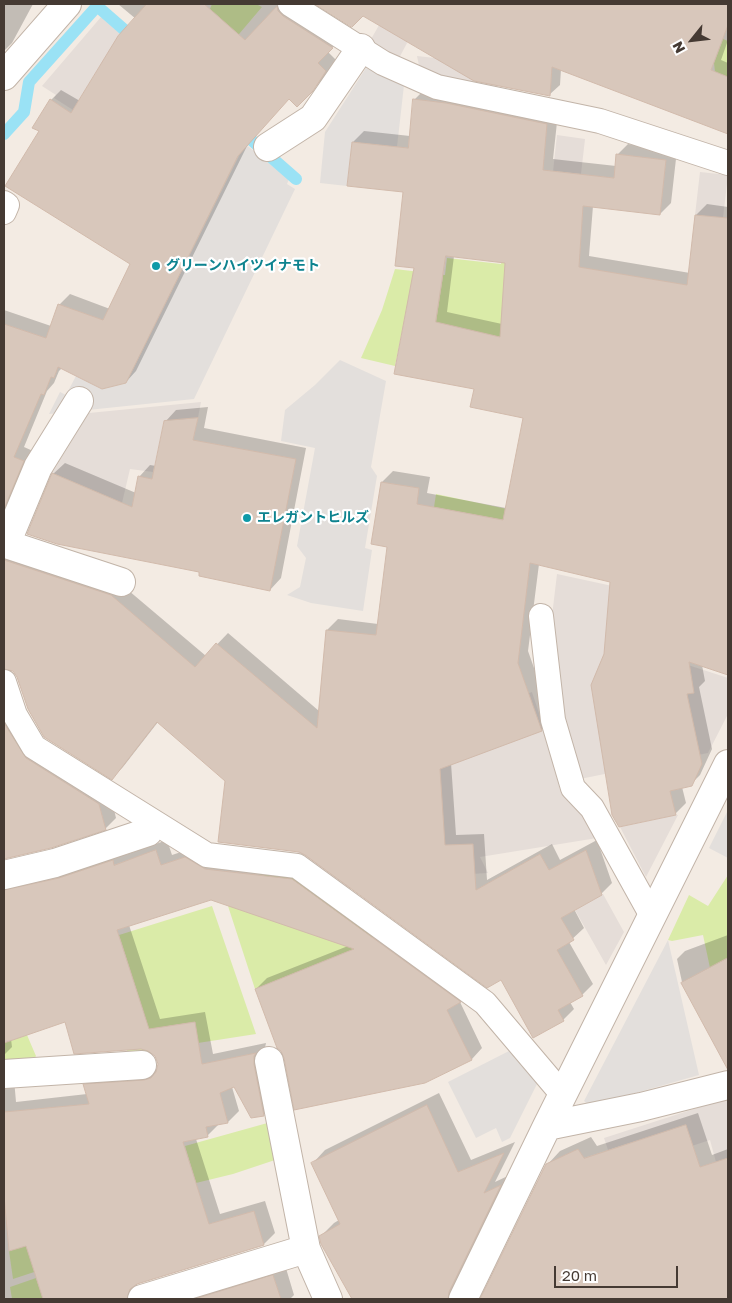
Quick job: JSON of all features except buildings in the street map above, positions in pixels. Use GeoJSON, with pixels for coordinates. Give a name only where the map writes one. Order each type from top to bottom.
{"type":"FeatureCollection","features":[{"type":"Feature","properties":{"kind":"street"},"geometry":{"type":"LineString","coordinates":[[4,76],[66,4]]}},
{"type":"Feature","properties":{"kind":"street"},"geometry":{"type":"LineString","coordinates":[[268,147],[313,118],[361,48]]}},
{"type":"Feature","properties":{"kind":"street"},"geometry":{"type":"LineString","coordinates":[[79,401],[38,467],[4,546],[120,582]]}},
{"type":"Feature","properties":{"kind":"street"},"geometry":{"type":"LineString","coordinates":[[463,1299],[547,1126],[728,764]]}},
{"type":"Feature","properties":{"kind":"street"},"geometry":{"type":"LineString","coordinates":[[4,874],[55,864],[148,832]]}},
{"type":"Feature","properties":{"kind":"street"},"geometry":{"type":"LineString","coordinates":[[269,1061],[306,1249],[328,1299]]}},
{"type":"Feature","properties":{"kind":"street"},"geometry":{"type":"LineString","coordinates":[[4,1074],[142,1065]]}},
{"type":"Feature","properties":{"kind":"street"},"geometry":{"type":"LineString","coordinates":[[547,1126],[641,1107],[728,1085]]}},
{"type":"Feature","properties":{"kind":"street"},"geometry":{"type":"LineString","coordinates":[[142,1299],[306,1249]]}},
{"type":"Feature","properties":{"kind":"lane"},"geometry":{"type":"LineString","coordinates":[[290,4],[383,63],[437,87],[600,121],[728,163]]}},
{"type":"Feature","properties":{"kind":"lane"},"geometry":{"type":"LineString","coordinates":[[4,203],[7,205],[4,212]]}},
{"type":"Feature","properties":{"kind":"lane"},"geometry":{"type":"LineString","coordinates":[[541,616],[553,720],[573,788],[592,808],[652,916]]}},
{"type":"Feature","properties":{"kind":"lane"},"geometry":{"type":"LineString","coordinates":[[4,682],[14,715],[34,747],[207,856],[297,866],[485,1003],[563,1095]]}},
{"type":"Feature","properties":{"kind":"shaded area"},"geometry":{"type":"Polygon","coordinates":[[[387,11],[415,28],[398,60],[370,41],[387,11]]]}},
{"type":"Feature","properties":{"kind":"shaded area"},"geometry":{"type":"Polygon","coordinates":[[[101,17],[140,51],[99,67],[73,110],[54,98],[56,95],[42,86],[101,17]]]}},
{"type":"Feature","properties":{"kind":"shaded area"},"geometry":{"type":"Polygon","coordinates":[[[503,38],[497,92],[421,75],[417,56],[480,63],[503,38]]]}},
{"type":"Feature","properties":{"kind":"shaded area"},"geometry":{"type":"Polygon","coordinates":[[[366,68],[404,85],[397,147],[352,142],[347,186],[320,183],[325,132],[366,68]]]}},
{"type":"Feature","properties":{"kind":"shaded area"},"geometry":{"type":"Polygon","coordinates":[[[557,135],[585,139],[581,174],[553,171],[557,135]]]}},
{"type":"Feature","properties":{"kind":"shaded area"},"geometry":{"type":"Polygon","coordinates":[[[245,144],[289,179],[287,184],[295,189],[194,399],[49,414],[60,392],[66,395],[76,376],[102,389],[126,383],[245,144]]]}},
{"type":"Feature","properties":{"kind":"shaded area"},"geometry":{"type":"Polygon","coordinates":[[[700,172],[728,175],[723,218],[695,215],[700,172]]]}},
{"type":"Feature","properties":{"kind":"shaded area"},"geometry":{"type":"Polygon","coordinates":[[[340,360],[386,381],[371,467],[377,476],[365,548],[372,550],[363,611],[311,603],[287,595],[300,587],[306,558],[297,546],[315,448],[281,441],[285,410],[315,385],[340,360]]]}},
{"type":"Feature","properties":{"kind":"shaded area"},"geometry":{"type":"Polygon","coordinates":[[[201,402],[198,418],[164,421],[153,472],[130,469],[122,503],[52,473],[89,413],[201,402]]]}},
{"type":"Feature","properties":{"kind":"shaded area"},"geometry":{"type":"Polygon","coordinates":[[[557,574],[617,587],[679,662],[728,678],[728,714],[708,753],[580,779],[554,691],[552,616],[557,574]]]}},
{"type":"Feature","properties":{"kind":"shaded area"},"geometry":{"type":"Polygon","coordinates":[[[532,692],[545,731],[560,790],[583,813],[597,838],[480,857],[488,873],[377,880],[347,890],[298,857],[293,821],[432,729],[532,692]]]}},
{"type":"Feature","properties":{"kind":"shaded area"},"geometry":{"type":"Polygon","coordinates":[[[728,810],[728,858],[709,848],[728,810]]]}},
{"type":"Feature","properties":{"kind":"shaded area"},"geometry":{"type":"Polygon","coordinates":[[[678,815],[646,877],[620,827],[678,815]]]}},
{"type":"Feature","properties":{"kind":"shaded area"},"geometry":{"type":"Polygon","coordinates":[[[603,894],[624,932],[606,965],[575,910],[603,894]]]}},
{"type":"Feature","properties":{"kind":"shaded area"},"geometry":{"type":"Polygon","coordinates":[[[668,940],[699,1075],[590,1106],[584,1101],[668,940]]]}},
{"type":"Feature","properties":{"kind":"shaded area"},"geometry":{"type":"Polygon","coordinates":[[[511,1050],[538,1082],[510,1138],[502,1142],[496,1128],[476,1138],[448,1082],[511,1050]]]}},
{"type":"Feature","properties":{"kind":"shaded area"},"geometry":{"type":"Polygon","coordinates":[[[728,1098],[728,1158],[716,1162],[710,1140],[692,1146],[685,1125],[608,1150],[604,1138],[728,1098]]]}},
{"type":"Feature","properties":{"kind":"green space"},"geometry":{"type":"Polygon","coordinates":[[[212,4],[256,4],[262,7],[234,40],[218,16],[210,9],[212,4]]]}},
{"type":"Feature","properties":{"kind":"green space"},"geometry":{"type":"Polygon","coordinates":[[[723,39],[728,41],[728,77],[715,72],[714,63],[723,39]]]}},
{"type":"Feature","properties":{"kind":"green space"},"geometry":{"type":"Polygon","coordinates":[[[435,133],[545,146],[531,250],[500,337],[433,323],[407,308],[395,366],[361,358],[382,310],[395,269],[445,275],[447,258],[501,264],[505,221],[435,133]]]}},
{"type":"Feature","properties":{"kind":"green space"},"geometry":{"type":"Polygon","coordinates":[[[436,494],[521,512],[520,523],[434,507],[436,494]]]}},
{"type":"Feature","properties":{"kind":"green space"},"geometry":{"type":"Polygon","coordinates":[[[247,870],[294,874],[375,934],[363,950],[349,951],[255,989],[228,906],[281,882],[247,870]]]}},
{"type":"Feature","properties":{"kind":"green space"},"geometry":{"type":"Polygon","coordinates":[[[728,875],[728,958],[710,968],[703,935],[672,941],[668,940],[689,895],[708,906],[728,875]]]}},
{"type":"Feature","properties":{"kind":"green space"},"geometry":{"type":"Polygon","coordinates":[[[212,906],[256,1034],[198,1043],[194,1022],[168,1026],[156,1053],[128,1054],[122,1034],[144,1014],[119,935],[212,906]]]}},
{"type":"Feature","properties":{"kind":"green space"},"geometry":{"type":"Polygon","coordinates":[[[27,1035],[36,1056],[30,1064],[4,1065],[4,1042],[27,1035]]]}},
{"type":"Feature","properties":{"kind":"green space"},"geometry":{"type":"Polygon","coordinates":[[[271,1122],[278,1159],[233,1174],[196,1183],[185,1146],[271,1122]]]}},
{"type":"Feature","properties":{"kind":"green space"},"geometry":{"type":"Polygon","coordinates":[[[78,1229],[86,1255],[13,1279],[9,1251],[78,1229]]]}},
{"type":"Feature","properties":{"kind":"green space"},"geometry":{"type":"Polygon","coordinates":[[[36,1278],[43,1299],[12,1299],[10,1287],[36,1278]]]}},
{"type":"Feature","properties":{"kind":"waterway"},"geometry":{"type":"LineString","coordinates":[[4,134],[24,112],[29,82],[99,4]]}},
{"type":"Feature","properties":{"kind":"waterway"},"geometry":{"type":"LineString","coordinates":[[97,6],[136,40]]}},
{"type":"Feature","properties":{"kind":"waterway"},"geometry":{"type":"LineString","coordinates":[[240,130],[296,179]]}},
{"type":"Feature","properties":{"kind":"place","name":"グリーンハイツイナモト"},"geometry":{"type":"Point","coordinates":[156,266]}},
{"type":"Feature","properties":{"kind":"place","name":"エレガントヒルズ"},"geometry":{"type":"Point","coordinates":[247,518]}}]}
